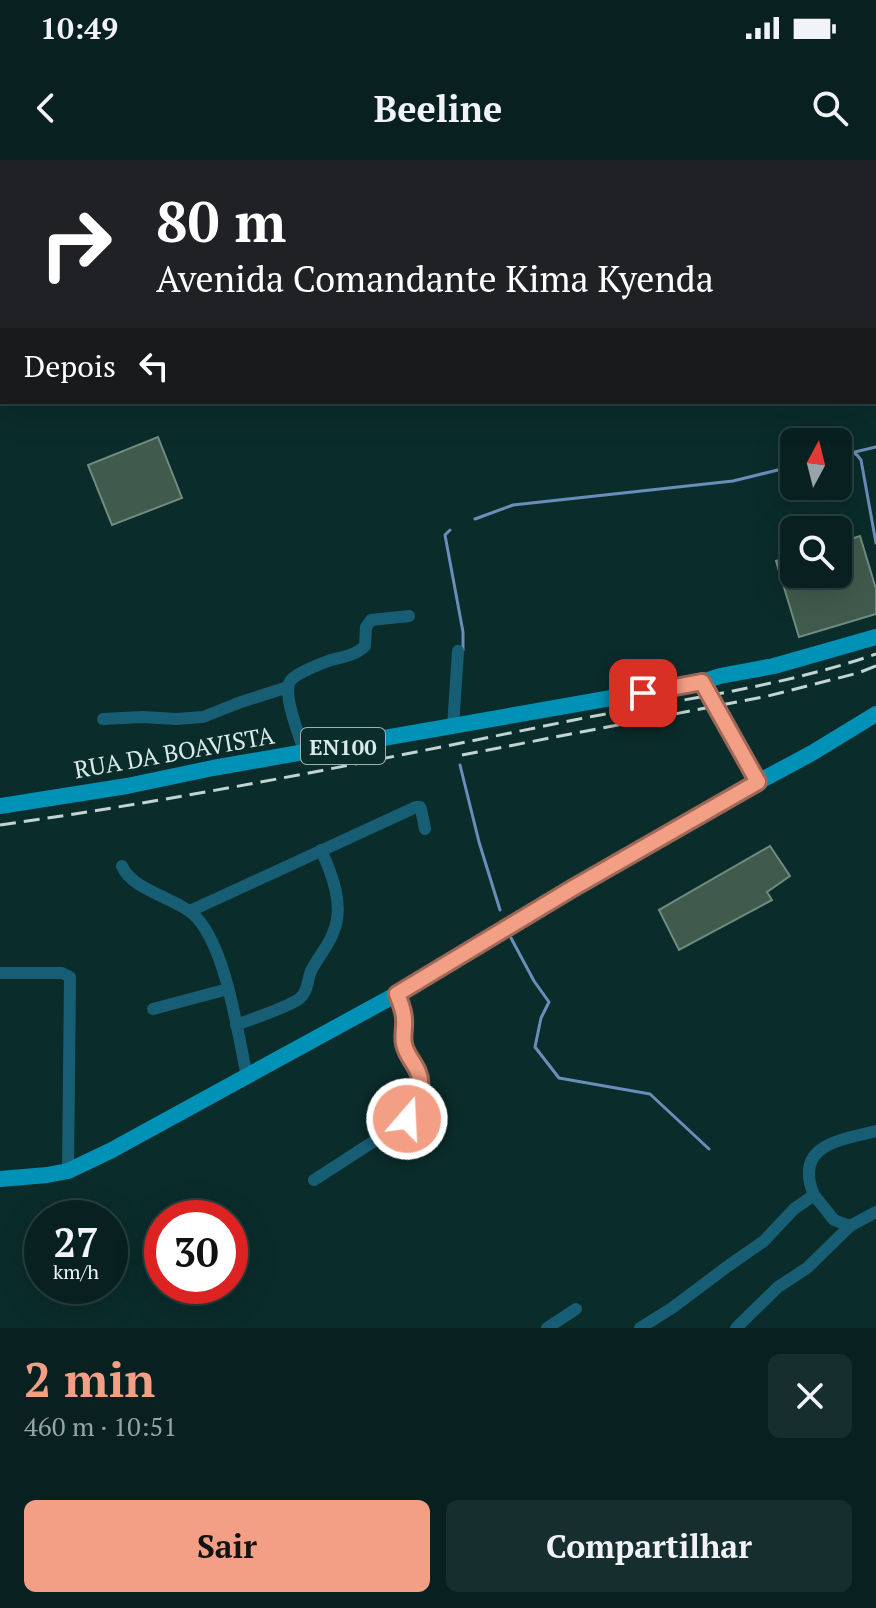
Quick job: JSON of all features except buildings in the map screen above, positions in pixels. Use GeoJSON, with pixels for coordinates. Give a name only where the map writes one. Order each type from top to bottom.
{"type":"FeatureCollection","features":[{"type":"Feature","properties":{"kind":"main road","name":"RUA DA BOAVISTA"},"geometry":{"type":"LineString","coordinates":[[0,806],[127,786],[694,683],[774,666],[876,637]]}},
{"type":"Feature","properties":{"kind":"main road"},"geometry":{"type":"LineString","coordinates":[[694,683],[758,782]]}},
{"type":"Feature","properties":{"kind":"main road"},"geometry":{"type":"LineString","coordinates":[[0,1179],[68,1171],[110,1151],[397,994],[573,888],[876,714]]}},
{"type":"Feature","properties":{"kind":"street"},"geometry":{"type":"LineString","coordinates":[[305,753],[288,699],[291,680],[324,662],[359,652],[365,646],[366,627],[371,620],[409,616]]}},
{"type":"Feature","properties":{"kind":"street"},"geometry":{"type":"LineString","coordinates":[[453,727],[458,651]]}},
{"type":"Feature","properties":{"kind":"street"},"geometry":{"type":"LineString","coordinates":[[103,719],[203,717],[288,687]]}},
{"type":"Feature","properties":{"kind":"street"},"geometry":{"type":"LineString","coordinates":[[190,911],[417,807],[421,809],[425,829]]}},
{"type":"Feature","properties":{"kind":"street"},"geometry":{"type":"LineString","coordinates":[[236,1025],[295,1001],[306,991],[312,970],[335,927],[335,882],[321,850]]}},
{"type":"Feature","properties":{"kind":"street"},"geometry":{"type":"LineString","coordinates":[[122,866],[128,877],[190,911],[203,926],[217,952],[228,989],[247,1076]]}},
{"type":"Feature","properties":{"kind":"street"},"geometry":{"type":"LineString","coordinates":[[0,973],[62,973],[70,977],[68,1171]]}},
{"type":"Feature","properties":{"kind":"street"},"geometry":{"type":"LineString","coordinates":[[153,1009],[228,989]]}},
{"type":"Feature","properties":{"kind":"street"},"geometry":{"type":"LineString","coordinates":[[314,1180],[396,1127],[407,1119],[414,1108],[420,1091],[419,1074],[403,1041],[404,1017],[397,994]]}},
{"type":"Feature","properties":{"kind":"street"},"geometry":{"type":"LineString","coordinates":[[850,1226],[834,1220],[814,1195],[809,1164],[824,1146],[876,1131]]}},
{"type":"Feature","properties":{"kind":"street"},"geometry":{"type":"LineString","coordinates":[[640,1328],[764,1241],[794,1209],[814,1195]]}},
{"type":"Feature","properties":{"kind":"street"},"geometry":{"type":"LineString","coordinates":[[736,1328],[778,1287],[807,1268],[850,1226],[876,1212]]}},
{"type":"Feature","properties":{"kind":"street"},"geometry":{"type":"LineString","coordinates":[[547,1328],[576,1309]]}},
{"type":"Feature","properties":{"kind":"waterway"},"geometry":{"type":"LineString","coordinates":[[852,453],[876,447]]}},
{"type":"Feature","properties":{"kind":"waterway"},"geometry":{"type":"LineString","coordinates":[[852,452],[861,460],[876,543]]}},
{"type":"Feature","properties":{"kind":"waterway"},"geometry":{"type":"LineString","coordinates":[[475,519],[513,505],[733,481],[780,469]]}},
{"type":"Feature","properties":{"kind":"waterway"},"geometry":{"type":"LineString","coordinates":[[450,530],[445,535],[463,632],[463,650]]}},
{"type":"Feature","properties":{"kind":"waterway"},"geometry":{"type":"LineString","coordinates":[[460,765],[500,910]]}},
{"type":"Feature","properties":{"kind":"waterway"},"geometry":{"type":"LineString","coordinates":[[511,938],[549,1002],[541,1018],[535,1047],[559,1078],[650,1094],[709,1149]]}},
{"type":"Feature","properties":{"kind":"railway"},"geometry":{"type":"LineString","coordinates":[[0,825],[216,790],[726,692],[802,676],[876,654]]}},
{"type":"Feature","properties":{"kind":"railway"},"geometry":{"type":"LineString","coordinates":[[462,755],[768,696],[876,666]]}},
{"type":"Feature","properties":{"kind":"route"},"geometry":{"type":"LineString","coordinates":[[407,1119],[420,1091],[420,1082],[403,1041],[404,1017],[397,994],[758,782],[702,682],[643,693]]}}]}
